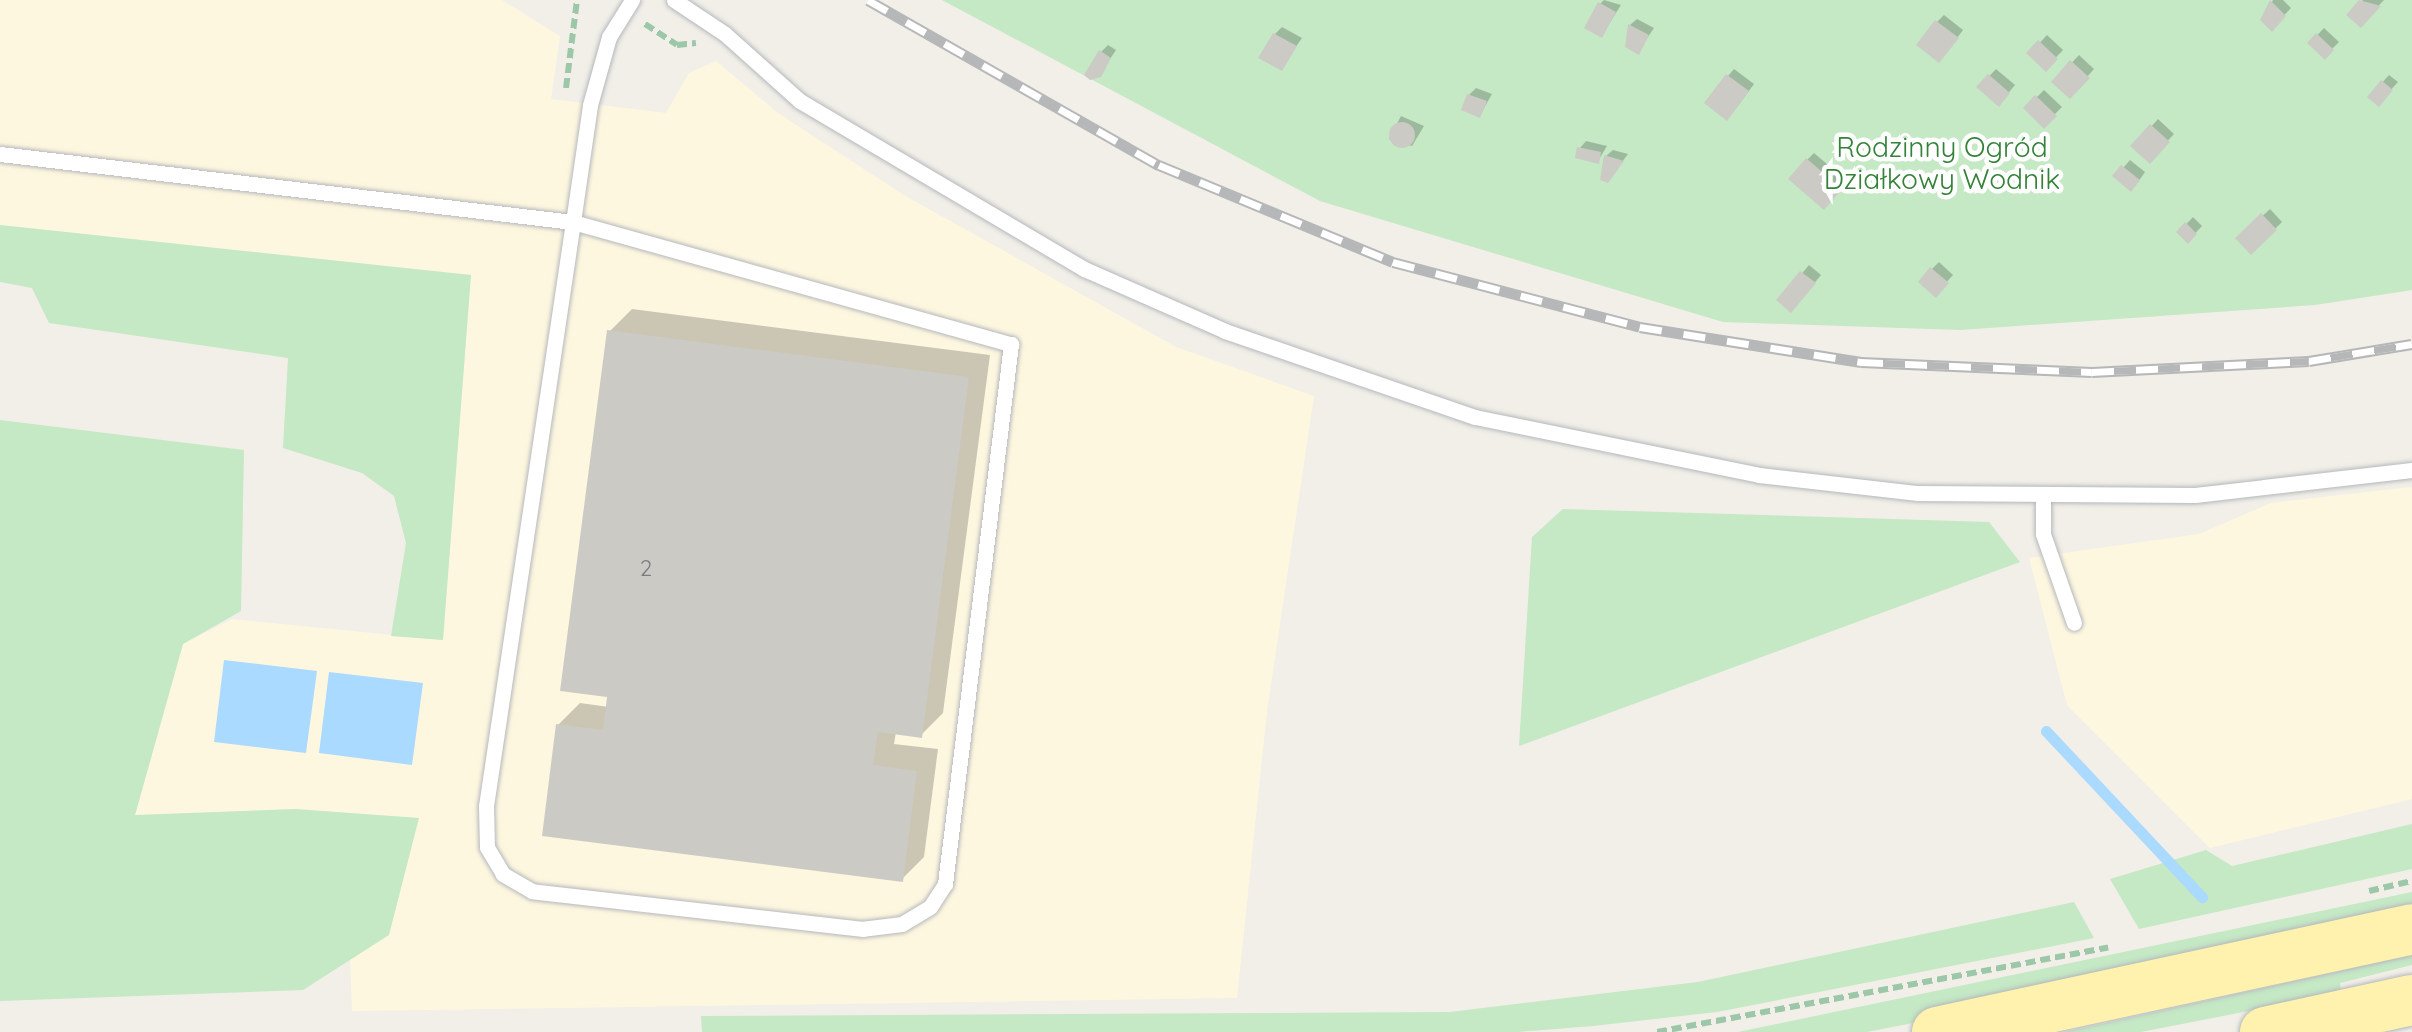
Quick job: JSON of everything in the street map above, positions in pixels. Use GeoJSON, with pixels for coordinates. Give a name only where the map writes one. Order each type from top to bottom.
{"type":"FeatureCollection","features":[{"type":"Feature","properties":{"kind":"main road"},"geometry":{"type":"LineString","coordinates":[[1937,1032],[2412,929]]}},
{"type":"Feature","properties":{"kind":"main road"},"geometry":{"type":"LineString","coordinates":[[2266,1032],[2412,1000]]}},
{"type":"Feature","properties":{"kind":"lane"},"geometry":{"type":"LineString","coordinates":[[674,0],[725,34],[800,101],[1084,269],[1348,377],[1475,417],[1759,476],[1918,493],[2195,495],[2412,470]]}},
{"type":"Feature","properties":{"kind":"lane"},"geometry":{"type":"LineString","coordinates":[[0,154],[573,222],[1011,344],[945,884],[930,908],[902,924],[863,929],[532,891],[503,874],[488,848],[486,806],[573,222],[594,84],[628,6]]}},
{"type":"Feature","properties":{"kind":"lane"},"geometry":{"type":"LineString","coordinates":[[2043,496],[2042,534],[2074,624]]}},
{"type":"Feature","properties":{"kind":"path"},"geometry":{"type":"LineString","coordinates":[[564,101],[577,0]]}},
{"type":"Feature","properties":{"kind":"path"},"geometry":{"type":"LineString","coordinates":[[628,6],[677,45],[725,34]]}},
{"type":"Feature","properties":{"kind":"path"},"geometry":{"type":"LineString","coordinates":[[2354,894],[2412,881]]}},
{"type":"Feature","properties":{"kind":"path"},"geometry":{"type":"LineString","coordinates":[[1657,1032],[2124,944]]}},
{"type":"Feature","properties":{"kind":"shaded area"},"geometry":{"type":"Polygon","coordinates":[[[0,0],[502,0],[560,36],[551,99],[666,113],[689,73],[716,61],[778,113],[902,194],[1176,347],[1314,396],[1267,711],[1237,998],[352,1011],[350,955],[389,934],[418,818],[295,809],[135,816],[183,644],[232,619],[443,640],[471,275],[0,225],[0,0]]]}},
{"type":"Feature","properties":{"kind":"shaded area"},"geometry":{"type":"Polygon","coordinates":[[[2412,487],[2412,799],[2210,848],[2067,705],[2029,558],[2199,534],[2271,503],[2412,487]]]}},
{"type":"Feature","properties":{"kind":"green space","name":"Rodzinny Ogród Działkowy Wodnik"},"geometry":{"type":"Polygon","coordinates":[[[942,0],[2412,0],[2412,290],[2315,305],[1960,330],[1723,322],[1320,201],[942,0]]]}},
{"type":"Feature","properties":{"kind":"green space"},"geometry":{"type":"Polygon","coordinates":[[[0,225],[471,275],[443,640],[391,636],[406,543],[394,496],[362,473],[283,448],[288,358],[49,323],[32,288],[0,282],[0,225]]]}},
{"type":"Feature","properties":{"kind":"green space"},"geometry":{"type":"Polygon","coordinates":[[[0,420],[244,450],[241,611],[183,644],[135,815],[295,809],[419,818],[389,935],[303,990],[0,1001],[0,420]]]}},
{"type":"Feature","properties":{"kind":"green space"},"geometry":{"type":"Polygon","coordinates":[[[1563,509],[1989,522],[2020,562],[1519,746],[1532,537],[1563,509]]]}},
{"type":"Feature","properties":{"kind":"green space"},"geometry":{"type":"Polygon","coordinates":[[[2412,824],[2412,869],[2139,929],[2110,879],[2206,850],[2232,866],[2412,824]]]}},
{"type":"Feature","properties":{"kind":"green space"},"geometry":{"type":"Polygon","coordinates":[[[2412,892],[2412,915],[1923,1021],[1867,1032],[1738,1032],[2412,892]]]}},
{"type":"Feature","properties":{"kind":"green space"},"geometry":{"type":"Polygon","coordinates":[[[2074,902],[2094,938],[1717,1012],[1593,1026],[1518,1032],[702,1032],[701,1016],[1450,1012],[1698,982],[2074,902]]]}},
{"type":"Feature","properties":{"kind":"green space"},"geometry":{"type":"Polygon","coordinates":[[[2412,955],[2412,965],[2340,983],[2341,993],[2141,1032],[2065,1032],[2412,955]]]}},
{"type":"Feature","properties":{"kind":"water"},"geometry":{"type":"Polygon","coordinates":[[[224,660],[317,671],[306,753],[214,742],[224,660]]]}},
{"type":"Feature","properties":{"kind":"water"},"geometry":{"type":"Polygon","coordinates":[[[329,672],[423,683],[412,765],[319,753],[329,672]]]}},
{"type":"Feature","properties":{"kind":"building"},"geometry":{"type":"Polygon","coordinates":[[[2270,0],[2286,16],[2272,32],[2260,20],[2270,0]]]}},
{"type":"Feature","properties":{"kind":"building"},"geometry":{"type":"Polygon","coordinates":[[[2359,0],[2381,6],[2361,28],[2346,15],[2359,0]]]}},
{"type":"Feature","properties":{"kind":"building"},"geometry":{"type":"Polygon","coordinates":[[[1598,2],[1616,12],[1602,38],[1584,28],[1598,2]]]}},
{"type":"Feature","properties":{"kind":"building"},"geometry":{"type":"Polygon","coordinates":[[[1935,20],[1959,38],[1939,63],[1916,45],[1935,20]]]}},
{"type":"Feature","properties":{"kind":"building"},"geometry":{"type":"Polygon","coordinates":[[[1628,24],[1649,35],[1639,55],[1625,47],[1628,24]]]}},
{"type":"Feature","properties":{"kind":"building"},"geometry":{"type":"Polygon","coordinates":[[[1273,33],[1297,46],[1282,71],[1258,58],[1273,33]]]}},
{"type":"Feature","properties":{"kind":"building"},"geometry":{"type":"Polygon","coordinates":[[[2316,33],[2334,50],[2325,60],[2307,43],[2316,33]]]}},
{"type":"Feature","properties":{"kind":"building"},"geometry":{"type":"Polygon","coordinates":[[[2038,40],[2058,59],[2046,72],[2026,53],[2038,40]]]}},
{"type":"Feature","properties":{"kind":"building"},"geometry":{"type":"Polygon","coordinates":[[[1099,50],[1111,58],[1101,77],[1090,80],[1084,75],[1099,50]]]}},
{"type":"Feature","properties":{"kind":"building"},"geometry":{"type":"Polygon","coordinates":[[[2070,60],[2090,78],[2070,99],[2051,82],[2070,60]]]}},
{"type":"Feature","properties":{"kind":"building"},"geometry":{"type":"Polygon","coordinates":[[[1726,74],[1749,91],[1727,121],[1704,103],[1726,74]]]}},
{"type":"Feature","properties":{"kind":"building"},"geometry":{"type":"Polygon","coordinates":[[[1988,74],[2010,93],[1999,107],[1976,87],[1988,74]]]}},
{"type":"Feature","properties":{"kind":"building"},"geometry":{"type":"Polygon","coordinates":[[[2381,80],[2393,90],[2379,107],[2367,97],[2381,80]]]}},
{"type":"Feature","properties":{"kind":"building"},"geometry":{"type":"Polygon","coordinates":[[[1467,94],[1487,101],[1480,118],[1461,110],[1467,94]]]}},
{"type":"Feature","properties":{"kind":"building"},"geometry":{"type":"Polygon","coordinates":[[[2035,95],[2057,116],[2044,129],[2023,108],[2035,95]]]}},
{"type":"Feature","properties":{"kind":"building"},"geometry":{"type":"Polygon","coordinates":[[[1402,122],[1411,126],[1415,135],[1411,144],[1402,148],[1393,144],[1389,135],[1393,126],[1402,122]]]}},
{"type":"Feature","properties":{"kind":"building"},"geometry":{"type":"Polygon","coordinates":[[[2150,124],[2170,142],[2150,164],[2130,146],[2150,124]]]}},
{"type":"Feature","properties":{"kind":"building"},"geometry":{"type":"Polygon","coordinates":[[[1577,147],[1601,152],[1599,164],[1575,158],[1577,147]]]}},
{"type":"Feature","properties":{"kind":"building"},"geometry":{"type":"Polygon","coordinates":[[[1604,155],[1624,161],[1608,183],[1600,180],[1604,155]]]}},
{"type":"Feature","properties":{"kind":"building"},"geometry":{"type":"Polygon","coordinates":[[[1806,158],[1842,189],[1824,210],[1788,179],[1806,158]]]}},
{"type":"Feature","properties":{"kind":"building"},"geometry":{"type":"Polygon","coordinates":[[[2121,165],[2140,180],[2131,192],[2112,176],[2121,165]]]}},
{"type":"Feature","properties":{"kind":"building"},"geometry":{"type":"Polygon","coordinates":[[[2261,213],[2277,230],[2251,255],[2235,238],[2261,213]]]}},
{"type":"Feature","properties":{"kind":"building"},"geometry":{"type":"Polygon","coordinates":[[[2185,222],[2197,234],[2188,244],[2176,232],[2185,222]]]}},
{"type":"Feature","properties":{"kind":"building"},"geometry":{"type":"Polygon","coordinates":[[[1930,267],[1949,283],[1936,298],[1918,282],[1930,267]]]}},
{"type":"Feature","properties":{"kind":"building"},"geometry":{"type":"Polygon","coordinates":[[[1800,271],[1816,283],[1791,313],[1776,300],[1800,271]]]}},
{"type":"Feature","properties":{"kind":"building"},"geometry":{"type":"Polygon","coordinates":[[[607,330],[969,377],[922,738],[878,732],[873,765],[917,771],[903,882],[542,836],[556,724],[603,730],[607,697],[560,691],[607,330]]]}},
{"type":"Feature","properties":{"kind":"waterway"},"geometry":{"type":"LineString","coordinates":[[2046,731],[2202,897]]}},
{"type":"Feature","properties":{"kind":"railway"},"geometry":{"type":"LineString","coordinates":[[868,0],[1159,165],[1393,262],[1640,327],[1861,362],[2092,372],[2309,361],[2412,344]]}}]}
